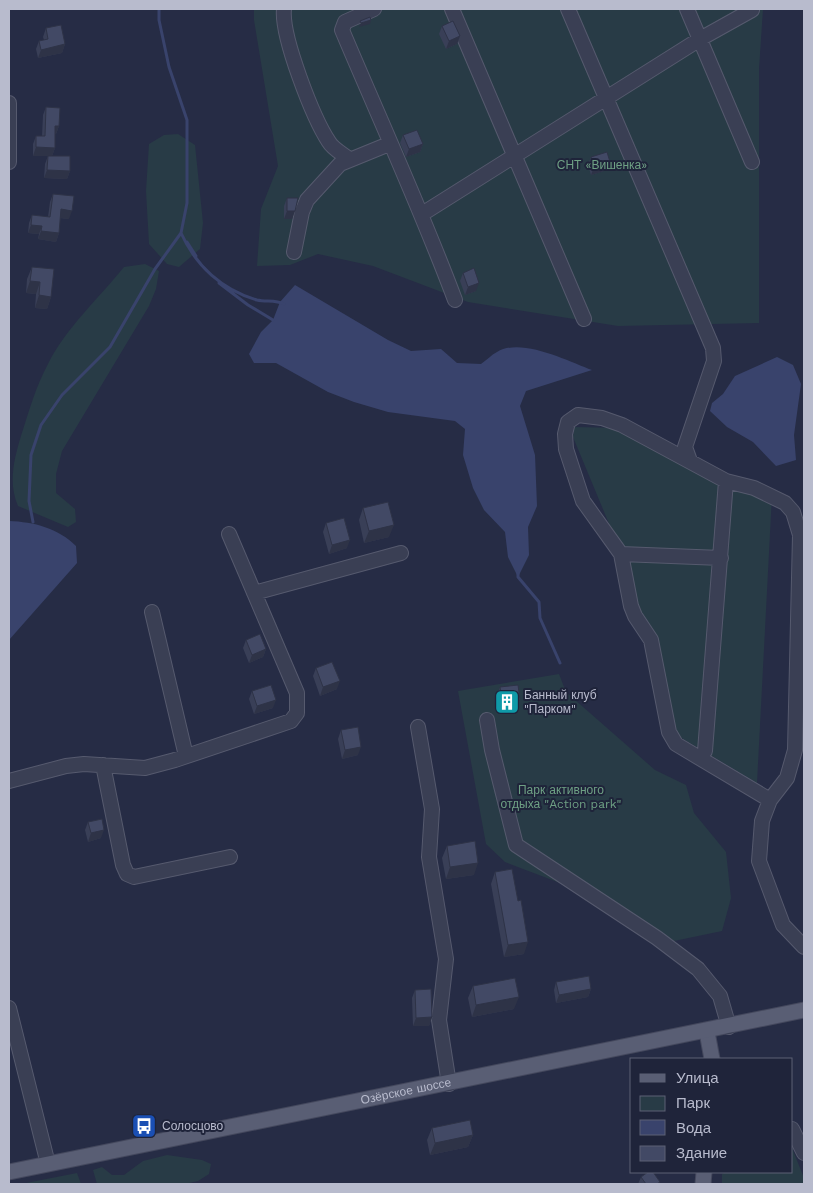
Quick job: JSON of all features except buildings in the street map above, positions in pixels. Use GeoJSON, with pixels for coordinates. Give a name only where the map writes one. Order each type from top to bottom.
{"type":"FeatureCollection","features":[{"type":"Feature","properties":{"kind":"main road","name":"Озёрское шоссе"},"geometry":{"type":"LineString","coordinates":[[9,1172],[706,1032],[804,1010]]}},
{"type":"Feature","properties":{"kind":"main road"},"geometry":{"type":"LineString","coordinates":[[706,1032],[712,1058]]}},
{"type":"Feature","properties":{"kind":"street"},"geometry":{"type":"LineString","coordinates":[[284,9],[285,34],[318,122],[330,144],[349,159]]}},
{"type":"Feature","properties":{"kind":"street"},"geometry":{"type":"LineString","coordinates":[[374,9],[344,22],[342,30],[422,214],[455,300]]}},
{"type":"Feature","properties":{"kind":"street"},"geometry":{"type":"LineString","coordinates":[[452,9],[584,319]]}},
{"type":"Feature","properties":{"kind":"street"},"geometry":{"type":"LineString","coordinates":[[568,9],[713,348],[714,361],[686,447],[690,461]]}},
{"type":"Feature","properties":{"kind":"street"},"geometry":{"type":"LineString","coordinates":[[687,9],[752,162]]}},
{"type":"Feature","properties":{"kind":"street"},"geometry":{"type":"LineString","coordinates":[[422,214],[700,40],[752,10]]}},
{"type":"Feature","properties":{"kind":"street"},"geometry":{"type":"LineString","coordinates":[[9,103],[9,162]]}},
{"type":"Feature","properties":{"kind":"street"},"geometry":{"type":"LineString","coordinates":[[294,252],[302,212],[307,200],[340,164],[390,144]]}},
{"type":"Feature","properties":{"kind":"street"},"geometry":{"type":"LineString","coordinates":[[770,800],[676,744],[669,732],[651,640],[635,616],[631,606],[621,554],[583,501],[566,449],[565,434],[568,422],[578,415],[602,418],[622,425],[726,481],[754,488],[785,502],[793,512],[799,525],[795,750],[787,778],[770,800],[762,821],[759,861],[783,925],[804,947]]}},
{"type":"Feature","properties":{"kind":"street"},"geometry":{"type":"LineString","coordinates":[[705,751],[726,481]]}},
{"type":"Feature","properties":{"kind":"street"},"geometry":{"type":"LineString","coordinates":[[9,781],[66,766],[103,765],[145,768],[291,721],[298,713],[298,693],[229,534]]}},
{"type":"Feature","properties":{"kind":"street"},"geometry":{"type":"LineString","coordinates":[[254,593],[401,553]]}},
{"type":"Feature","properties":{"kind":"street"},"geometry":{"type":"LineString","coordinates":[[621,554],[721,558]]}},
{"type":"Feature","properties":{"kind":"street"},"geometry":{"type":"LineString","coordinates":[[152,612],[186,756]]}},
{"type":"Feature","properties":{"kind":"street"},"geometry":{"type":"LineString","coordinates":[[487,720],[492,750],[516,845],[657,938],[698,969],[720,996],[729,1027]]}},
{"type":"Feature","properties":{"kind":"street"},"geometry":{"type":"LineString","coordinates":[[418,726],[432,808],[429,857],[446,959],[439,1020],[449,1084]]}},
{"type":"Feature","properties":{"kind":"street"},"geometry":{"type":"LineString","coordinates":[[103,765],[123,865],[127,874],[134,877],[230,857]]}},
{"type":"Feature","properties":{"kind":"street"},"geometry":{"type":"LineString","coordinates":[[9,1008],[48,1164]]}},
{"type":"Feature","properties":{"kind":"street"},"geometry":{"type":"LineString","coordinates":[[793,1130],[804,1153]]}},
{"type":"Feature","properties":{"kind":"green space","name":"СНТ «Вишенка»"},"geometry":{"type":"Polygon","coordinates":[[[254,9],[763,9],[759,69],[759,323],[618,326],[468,302],[373,266],[318,254],[290,265],[257,266],[261,209],[278,166],[254,20],[254,9]]]}},
{"type":"Feature","properties":{"kind":"green space"},"geometry":{"type":"Polygon","coordinates":[[[178,134],[195,145],[203,223],[200,249],[179,267],[167,264],[149,244],[146,191],[149,144],[164,135],[178,134]]]}},
{"type":"Feature","properties":{"kind":"green space"},"geometry":{"type":"Polygon","coordinates":[[[145,264],[159,271],[156,289],[149,306],[62,451],[56,474],[56,493],[75,509],[76,522],[68,527],[18,506],[13,489],[13,471],[18,445],[40,381],[55,351],[64,338],[124,267],[145,264]]]}},
{"type":"Feature","properties":{"kind":"green space"},"geometry":{"type":"Polygon","coordinates":[[[574,427],[619,428],[772,495],[757,783],[678,736],[660,670],[639,620],[622,555],[573,437],[574,427]]]}},
{"type":"Feature","properties":{"kind":"green space","name":"Парк активного отдыха \"Action park\""},"geometry":{"type":"Polygon","coordinates":[[[559,674],[566,692],[655,770],[686,785],[694,813],[726,852],[731,898],[722,931],[674,941],[618,905],[505,862],[486,844],[458,691],[559,674]]]}},
{"type":"Feature","properties":{"kind":"green space"},"geometry":{"type":"Polygon","coordinates":[[[793,1150],[804,1178],[804,1184],[722,1184],[722,1174],[793,1173],[793,1150]]]}},
{"type":"Feature","properties":{"kind":"green space"},"geometry":{"type":"Polygon","coordinates":[[[167,1155],[202,1160],[211,1164],[209,1174],[198,1181],[185,1184],[97,1184],[93,1170],[102,1167],[112,1175],[124,1175],[143,1161],[167,1155]]]}},
{"type":"Feature","properties":{"kind":"green space"},"geometry":{"type":"Polygon","coordinates":[[[77,1173],[81,1184],[21,1184],[77,1173]]]}},
{"type":"Feature","properties":{"kind":"water"},"geometry":{"type":"Polygon","coordinates":[[[295,285],[388,340],[411,351],[441,349],[457,363],[481,364],[497,352],[507,348],[519,347],[558,356],[592,370],[526,391],[520,406],[535,455],[537,506],[528,527],[529,555],[518,577],[508,557],[505,532],[484,510],[473,488],[463,455],[465,429],[455,421],[388,412],[354,402],[328,392],[276,363],[254,363],[249,354],[261,332],[273,320],[280,302],[295,285]]]}},
{"type":"Feature","properties":{"kind":"water"},"geometry":{"type":"Polygon","coordinates":[[[777,357],[793,365],[801,384],[794,435],[796,460],[776,466],[753,442],[727,427],[710,411],[712,403],[723,394],[735,376],[777,357]]]}},
{"type":"Feature","properties":{"kind":"water"},"geometry":{"type":"Polygon","coordinates":[[[9,521],[27,523],[53,530],[76,546],[77,563],[9,640],[9,521]]]}},
{"type":"Feature","properties":{"kind":"waterway"},"geometry":{"type":"LineString","coordinates":[[33,522],[29,501],[31,455],[41,425],[62,395],[110,347],[155,269],[181,233],[187,203],[187,120],[169,67],[159,20],[159,9]]}},
{"type":"Feature","properties":{"kind":"waterway"},"geometry":{"type":"LineString","coordinates":[[181,233],[202,266],[232,290],[257,300],[284,304]]}},
{"type":"Feature","properties":{"kind":"waterway"},"geometry":{"type":"LineString","coordinates":[[187,242],[196,256]]}},
{"type":"Feature","properties":{"kind":"waterway"},"geometry":{"type":"LineString","coordinates":[[219,283],[248,305],[273,320]]}},
{"type":"Feature","properties":{"kind":"waterway"},"geometry":{"type":"LineString","coordinates":[[518,573],[518,577],[539,602],[540,618],[560,663]]}},
{"type":"Feature","properties":{"kind":"place","name":"Банный клуб \"Парком\""},"geometry":{"type":"Point","coordinates":[507,702]}},
{"type":"Feature","properties":{"kind":"place","name":"Солосцово"},"geometry":{"type":"Point","coordinates":[144,1126]}}]}
